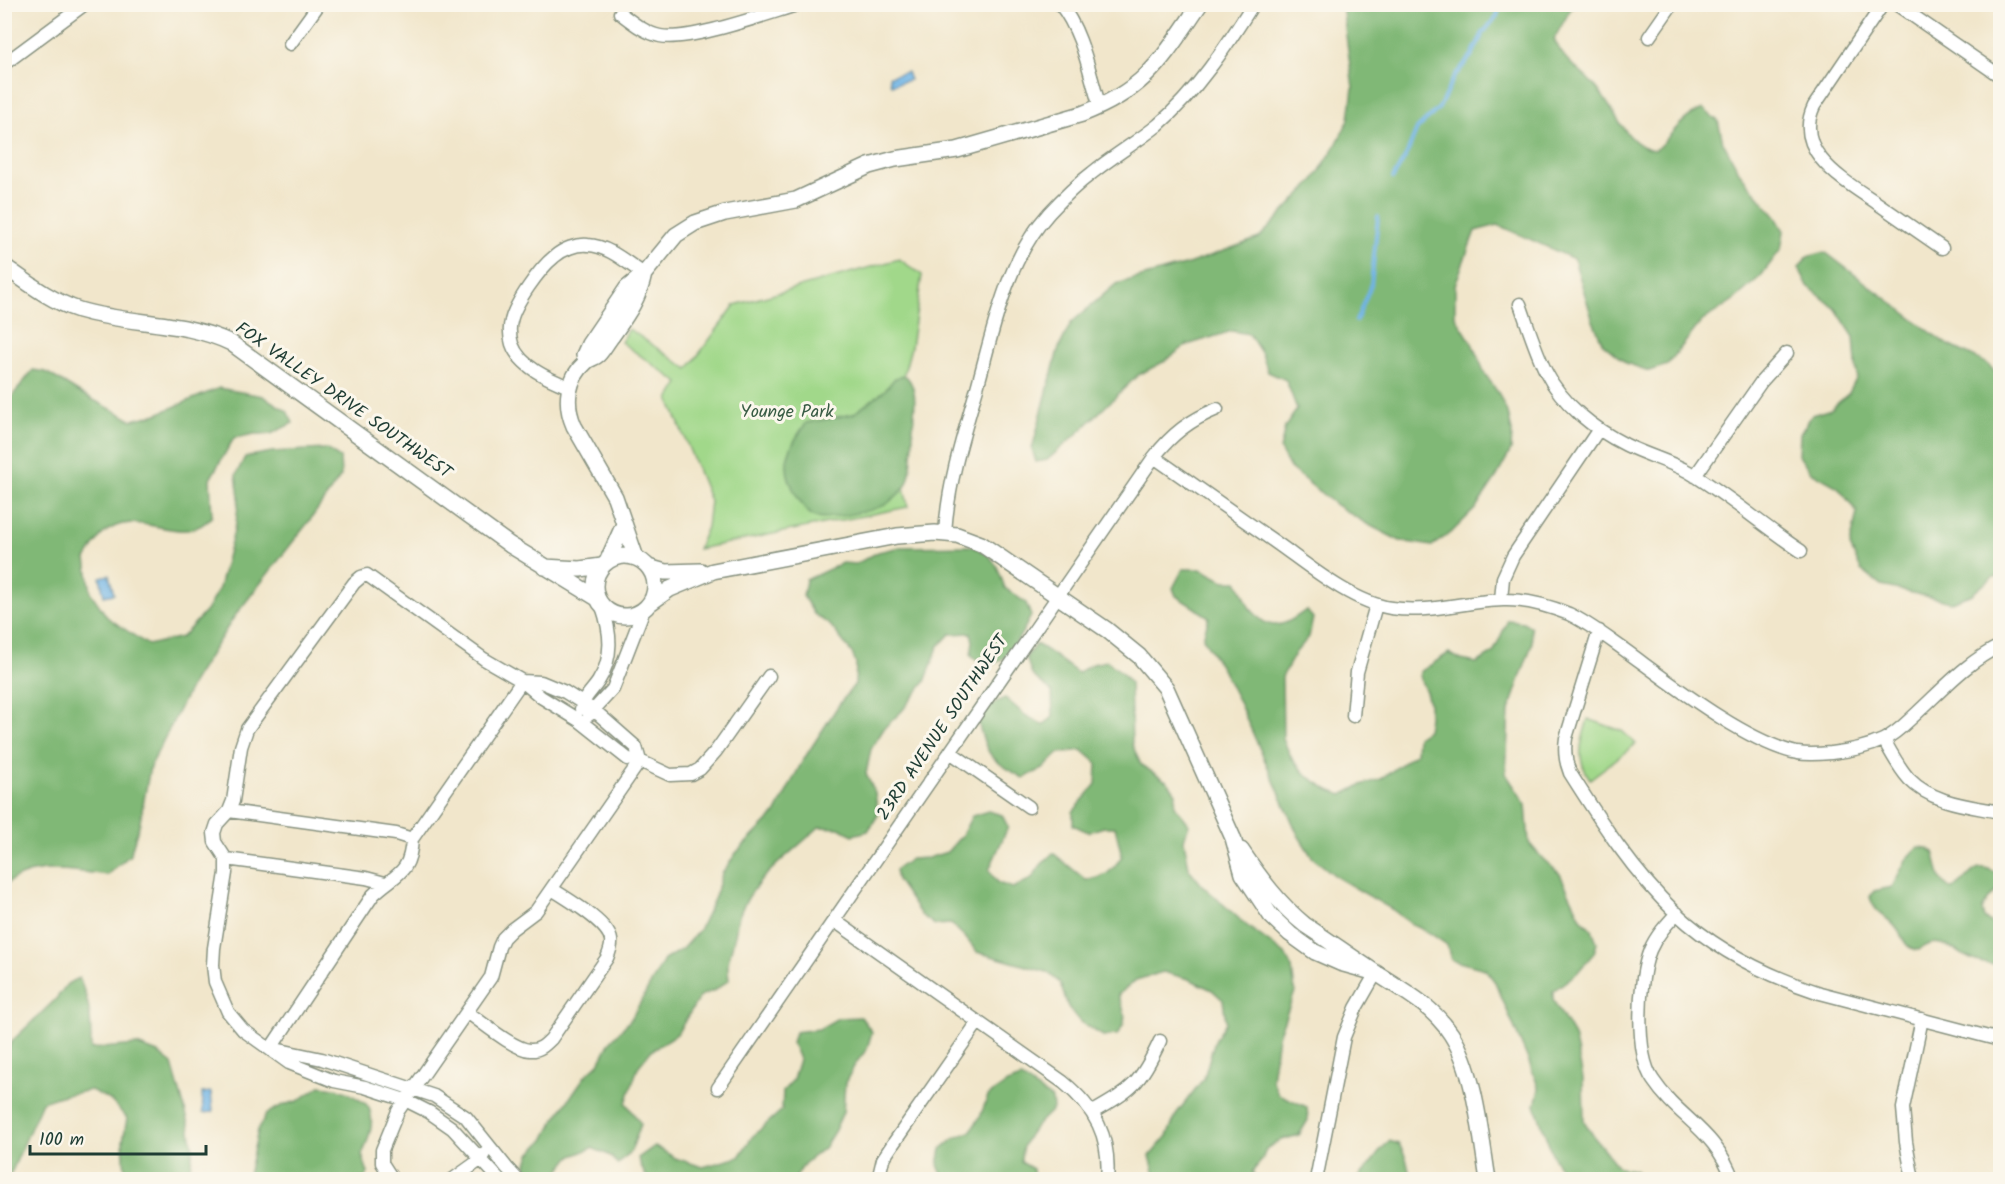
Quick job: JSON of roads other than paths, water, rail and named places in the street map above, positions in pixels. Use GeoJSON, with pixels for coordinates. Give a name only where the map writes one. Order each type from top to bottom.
{"type":"FeatureCollection","features":[{"type":"Feature","properties":{"kind":"street"},"geometry":{"type":"LineString","coordinates":[[4,64],[85,4]]}},
{"type":"Feature","properties":{"kind":"street"},"geometry":{"type":"LineString","coordinates":[[290,44],[319,4]]}},
{"type":"Feature","properties":{"kind":"street"},"geometry":{"type":"LineString","coordinates":[[620,13],[657,35],[678,36],[800,4]]}},
{"type":"Feature","properties":{"kind":"street"},"geometry":{"type":"LineString","coordinates":[[1060,4],[1071,20],[1078,38],[1100,107]]}},
{"type":"Feature","properties":{"kind":"street"},"geometry":{"type":"LineString","coordinates":[[580,721],[595,711],[613,689],[654,595],[655,585],[653,576],[642,563],[624,524],[612,489],[569,415],[567,396],[569,387],[587,360],[584,355],[589,344],[622,295],[644,274],[676,235],[704,219],[796,200],[869,166],[896,159],[957,150],[1082,114],[1122,96],[1144,78],[1166,53],[1200,4]]}},
{"type":"Feature","properties":{"kind":"street"},"geometry":{"type":"LineString","coordinates":[[945,533],[955,466],[1002,298],[1023,250],[1047,216],[1070,192],[1099,167],[1159,124],[1181,102],[1208,69],[1253,4]]}},
{"type":"Feature","properties":{"kind":"street"},"geometry":{"type":"LineString","coordinates":[[1649,37],[1672,4]]}},
{"type":"Feature","properties":{"kind":"street"},"geometry":{"type":"LineString","coordinates":[[1882,4],[1814,105],[1809,123],[1810,139],[1823,162],[1838,176],[1942,248]]}},
{"type":"Feature","properties":{"kind":"street"},"geometry":{"type":"LineString","coordinates":[[1896,4],[2001,76]]}},
{"type":"Feature","properties":{"kind":"street"},"geometry":{"type":"LineString","coordinates":[[569,387],[540,374],[513,346],[510,324],[518,304],[555,255],[578,245],[601,247],[644,274]]}},
{"type":"Feature","properties":{"kind":"street","name":"FOX VALLEY DRIVE SOUTHWEST"},"geometry":{"type":"LineString","coordinates":[[4,266],[34,287],[73,308],[105,316],[188,328],[231,343],[510,545],[600,602]]}},
{"type":"Feature","properties":{"kind":"street"},"geometry":{"type":"LineString","coordinates":[[1520,304],[1539,356],[1554,386],[1571,406],[1599,429],[1627,446],[1669,462],[1695,476],[1801,551]]}},
{"type":"Feature","properties":{"kind":"street"},"geometry":{"type":"LineString","coordinates":[[1695,476],[1761,382],[1787,353]]}},
{"type":"Feature","properties":{"kind":"street","name":"23RD AVENUE SOUTHWEST"},"geometry":{"type":"LineString","coordinates":[[718,1088],[1165,442],[1187,423],[1217,409]]}},
{"type":"Feature","properties":{"kind":"street"},"geometry":{"type":"LineString","coordinates":[[1501,600],[1503,578],[1513,556],[1599,429]]}},
{"type":"Feature","properties":{"kind":"street"},"geometry":{"type":"LineString","coordinates":[[1154,457],[1318,572],[1357,596],[1376,604],[1401,609],[1426,610],[1514,600],[1568,614],[1599,631],[1720,716],[1773,744],[1795,752],[1808,754],[1844,751],[1884,740],[1976,661],[2001,646]]}},
{"type":"Feature","properties":{"kind":"street"},"geometry":{"type":"LineString","coordinates":[[580,721],[582,703],[599,681],[611,645],[609,626],[595,581],[624,524]]}},
{"type":"Feature","properties":{"kind":"street"},"geometry":{"type":"LineString","coordinates":[[543,567],[580,569],[626,556],[665,573],[713,572],[897,536],[945,533],[966,537],[981,544],[1124,643],[1154,672],[1166,688],[1233,838],[1260,878],[1290,914],[1418,999],[1451,1034],[1468,1077],[1488,1179]]}},
{"type":"Feature","properties":{"kind":"street"},"geometry":{"type":"LineString","coordinates":[[600,602],[609,612],[627,616],[647,607],[670,589],[713,572]]}},
{"type":"Feature","properties":{"kind":"street"},"geometry":{"type":"LineString","coordinates":[[500,1179],[452,1128],[429,1112],[405,1100],[365,1087],[334,1081],[289,1063],[235,1022],[221,999],[215,982],[214,948],[226,873],[226,859],[216,842],[214,833],[217,824],[229,812],[235,790],[241,747],[247,729],[354,583],[366,575],[484,659],[522,681],[541,697],[580,721],[628,759],[640,761],[670,775],[691,774],[700,769],[716,751],[769,676]]}},
{"type":"Feature","properties":{"kind":"street"},"geometry":{"type":"LineString","coordinates":[[1353,716],[1357,672],[1376,604]]}},
{"type":"Feature","properties":{"kind":"street"},"geometry":{"type":"LineString","coordinates":[[1599,631],[1576,702],[1565,746],[1567,764],[1580,788],[1628,858],[1677,914],[1722,948],[1791,983],[1820,993],[2001,1040]]}},
{"type":"Feature","properties":{"kind":"street"},"geometry":{"type":"LineString","coordinates":[[522,681],[541,682],[565,692],[595,711],[636,747],[640,761]]}},
{"type":"Feature","properties":{"kind":"street"},"geometry":{"type":"LineString","coordinates":[[271,1048],[374,895],[385,883],[397,877],[405,867],[411,856],[412,839],[522,681]]}},
{"type":"Feature","properties":{"kind":"street"},"geometry":{"type":"LineString","coordinates":[[1884,740],[1908,778],[1926,792],[1950,802],[2001,812]]}},
{"type":"Feature","properties":{"kind":"street"},"geometry":{"type":"LineString","coordinates":[[950,752],[1029,807]]}},
{"type":"Feature","properties":{"kind":"street"},"geometry":{"type":"LineString","coordinates":[[393,1179],[382,1163],[382,1150],[388,1131],[405,1100],[491,978],[503,938],[536,911],[640,761]]}},
{"type":"Feature","properties":{"kind":"street"},"geometry":{"type":"LineString","coordinates":[[229,812],[396,834],[412,839]]}},
{"type":"Feature","properties":{"kind":"street"},"geometry":{"type":"LineString","coordinates":[[226,859],[366,878],[385,883]]}},
{"type":"Feature","properties":{"kind":"street"},"geometry":{"type":"LineString","coordinates":[[467,1012],[513,1044],[530,1050],[539,1049],[551,1039],[610,952],[611,940],[605,927],[552,889]]}},
{"type":"Feature","properties":{"kind":"street"},"geometry":{"type":"LineString","coordinates":[[1677,914],[1654,942],[1645,966],[1640,1024],[1643,1058],[1652,1079],[1662,1092],[1717,1147],[1733,1179]]}},
{"type":"Feature","properties":{"kind":"street"},"geometry":{"type":"LineString","coordinates":[[835,921],[1063,1082],[1084,1101],[1093,1112],[1106,1145],[1107,1179]]}},
{"type":"Feature","properties":{"kind":"street"},"geometry":{"type":"LineString","coordinates":[[1316,1179],[1344,1037],[1356,1008],[1376,973]]}},
{"type":"Feature","properties":{"kind":"street"},"geometry":{"type":"LineString","coordinates":[[1913,1179],[1903,1108],[1922,1019]]}},
{"type":"Feature","properties":{"kind":"street"},"geometry":{"type":"LineString","coordinates":[[878,1179],[884,1159],[893,1144],[978,1022]]}},
{"type":"Feature","properties":{"kind":"street"},"geometry":{"type":"LineString","coordinates":[[1093,1112],[1126,1093],[1133,1086],[1148,1067],[1160,1041]]}},
{"type":"Feature","properties":{"kind":"street"},"geometry":{"type":"LineString","coordinates":[[271,1048],[322,1059],[434,1095],[466,1117],[518,1179]]}},
{"type":"Feature","properties":{"kind":"street"},"geometry":{"type":"LineString","coordinates":[[452,1179],[480,1160],[489,1147]]}},
{"type":"Feature","properties":{"kind":"water"},"geometry":{"type":"Polygon","coordinates":[[[907,72],[910,80],[891,85],[889,76],[907,72]]]}},
{"type":"Feature","properties":{"kind":"water"},"geometry":{"type":"Polygon","coordinates":[[[109,575],[114,594],[104,596],[100,577],[109,575]]]}},
{"type":"Feature","properties":{"kind":"water"},"geometry":{"type":"Polygon","coordinates":[[[211,1092],[213,1112],[203,1113],[202,1093],[211,1092]]]}},
{"type":"Feature","properties":{"kind":"waterway"},"geometry":{"type":"LineString","coordinates":[[1393,178],[1406,156],[1417,129],[1439,108],[1454,77],[1472,55],[1483,33],[1497,16],[1500,4]]}},
{"type":"Feature","properties":{"kind":"waterway"},"geometry":{"type":"LineString","coordinates":[[1356,321],[1371,285],[1378,217]]}},
{"type":"Feature","properties":{"kind":"park label","name":"Younge Park"},"geometry":{"type":"Point","coordinates":[787,412]}}]}
